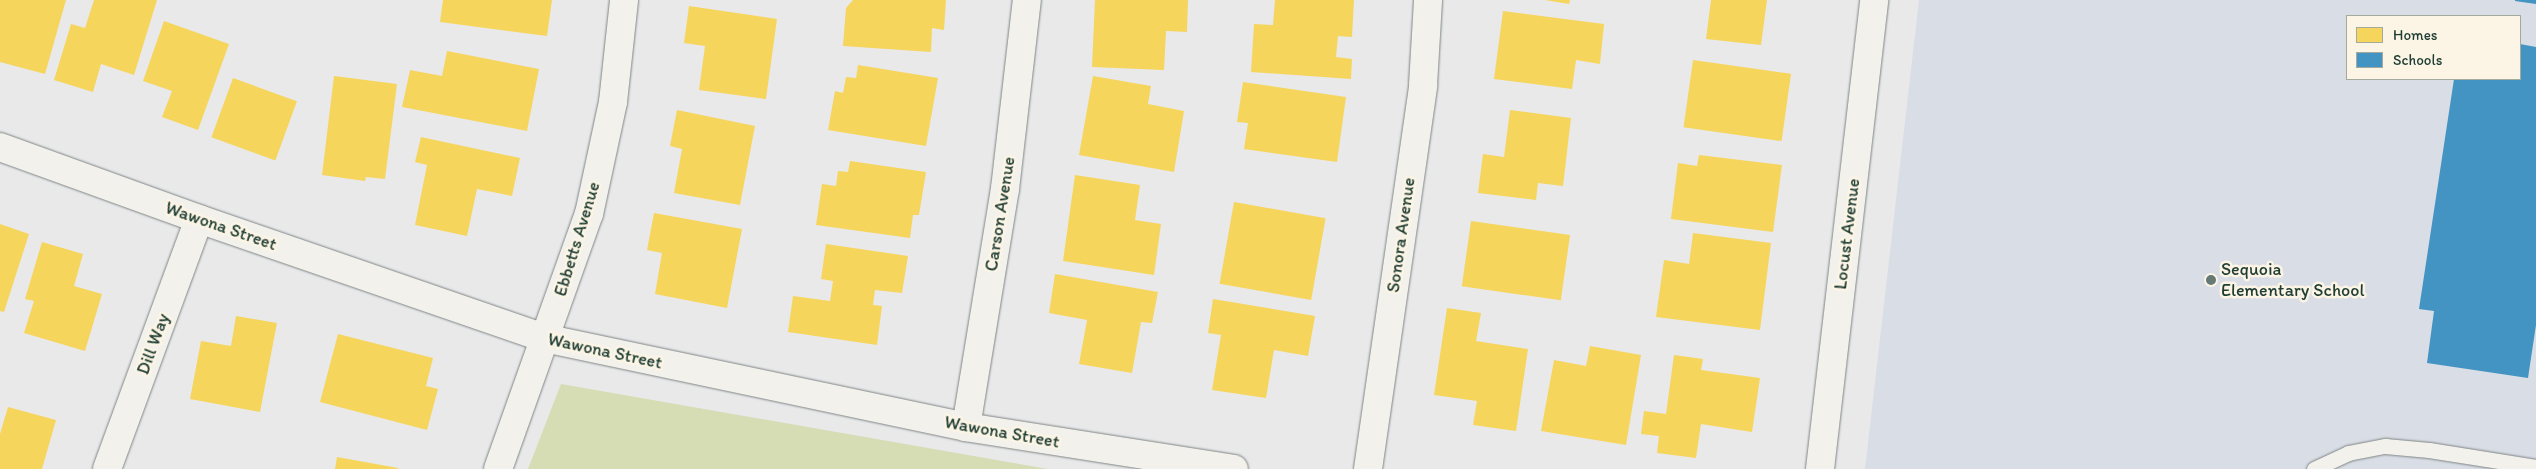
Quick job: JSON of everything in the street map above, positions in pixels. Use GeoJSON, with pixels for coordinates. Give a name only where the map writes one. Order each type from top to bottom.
{"type":"FeatureCollection","features":[{"type":"Feature","properties":{"kind":"street","name":"Ebbetts Avenue"},"geometry":{"type":"LineString","coordinates":[[498,469],[589,214],[613,102],[624,0]]}},
{"type":"Feature","properties":{"kind":"street","name":"Carson Avenue"},"geometry":{"type":"LineString","coordinates":[[966,427],[1005,189],[1027,0]]}},
{"type":"Feature","properties":{"kind":"street","name":"Sonora Avenue"},"geometry":{"type":"LineString","coordinates":[[1368,469],[1422,85],[1428,0]]}},
{"type":"Feature","properties":{"kind":"street","name":"Locust Avenue"},"geometry":{"type":"LineString","coordinates":[[1820,469],[1874,0]]}},
{"type":"Feature","properties":{"kind":"street","name":"Wawona Street"},"geometry":{"type":"LineString","coordinates":[[0,147],[199,219],[544,338],[966,427],[1234,469]]}},
{"type":"Feature","properties":{"kind":"street","name":"Dill Way"},"geometry":{"type":"LineString","coordinates":[[107,469],[199,219]]}},
{"type":"Feature","properties":{"kind":"lane"},"geometry":{"type":"LineString","coordinates":[[2314,469],[2348,453],[2385,446],[2429,450],[2536,467]]}},
{"type":"Feature","properties":{"kind":"shaded area","name":"Sequoia Elementary School"},"geometry":{"type":"Polygon","coordinates":[[[1919,0],[2536,0],[2536,469],[1865,469],[1919,0]]]}},
{"type":"Feature","properties":{"kind":"green space"},"geometry":{"type":"Polygon","coordinates":[[[561,384],[1048,469],[528,469],[561,384]]]}},
{"type":"Feature","properties":{"kind":"building: Homes"},"geometry":{"type":"Polygon","coordinates":[[[0,0],[66,0],[45,74],[0,62],[0,0]]]}},
{"type":"Feature","properties":{"kind":"building: Homes"},"geometry":{"type":"Polygon","coordinates":[[[94,0],[157,0],[134,75],[101,64],[93,92],[54,80],[71,24],[85,28],[94,0]]]}},
{"type":"Feature","properties":{"kind":"building: Homes"},"geometry":{"type":"Polygon","coordinates":[[[443,0],[552,0],[547,36],[440,22],[443,0]]]}},
{"type":"Feature","properties":{"kind":"building: Homes"},"geometry":{"type":"Polygon","coordinates":[[[853,0],[946,0],[944,30],[932,28],[931,52],[843,46],[846,8],[853,0]]]}},
{"type":"Feature","properties":{"kind":"building: Homes"},"geometry":{"type":"Polygon","coordinates":[[[1095,0],[1188,0],[1187,32],[1166,31],[1164,70],[1092,67],[1095,0]]]}},
{"type":"Feature","properties":{"kind":"building: Homes"},"geometry":{"type":"Polygon","coordinates":[[[1275,0],[1354,0],[1352,37],[1338,36],[1336,57],[1352,59],[1351,79],[1251,72],[1254,24],[1273,25],[1275,0]]]}},
{"type":"Feature","properties":{"kind":"building: Homes"},"geometry":{"type":"Polygon","coordinates":[[[1545,0],[1570,0],[1569,4],[1545,0]]]}},
{"type":"Feature","properties":{"kind":"building: Homes"},"geometry":{"type":"Polygon","coordinates":[[[1711,0],[1767,0],[1761,45],[1706,39],[1711,0]]]}},
{"type":"Feature","properties":{"kind":"building: Homes"},"geometry":{"type":"Polygon","coordinates":[[[689,6],[777,19],[766,99],[699,90],[705,46],[684,43],[689,6]]]}},
{"type":"Feature","properties":{"kind":"building: Homes"},"geometry":{"type":"Polygon","coordinates":[[[1503,11],[1604,24],[1600,64],[1576,60],[1572,89],[1494,79],[1503,11]]]}},
{"type":"Feature","properties":{"kind":"building: Homes"},"geometry":{"type":"Polygon","coordinates":[[[164,21],[229,44],[198,130],[162,117],[172,91],[143,81],[164,21]]]}},
{"type":"Feature","properties":{"kind":"building: Homes"},"geometry":{"type":"Polygon","coordinates":[[[447,51],[539,69],[527,131],[402,107],[410,70],[442,76],[447,51]]]}},
{"type":"Feature","properties":{"kind":"building: Homes"},"geometry":{"type":"Polygon","coordinates":[[[1693,60],[1791,74],[1782,141],[1684,127],[1693,60]]]}},
{"type":"Feature","properties":{"kind":"building: Homes"},"geometry":{"type":"Polygon","coordinates":[[[858,65],[938,78],[926,146],[828,130],[835,91],[843,93],[846,77],[856,78],[858,65]]]}},
{"type":"Feature","properties":{"kind":"building: Homes"},"geometry":{"type":"Polygon","coordinates":[[[334,76],[397,84],[385,179],[366,177],[365,181],[322,175],[334,76]]]}},
{"type":"Feature","properties":{"kind":"building: Homes"},"geometry":{"type":"Polygon","coordinates":[[[1093,76],[1151,86],[1148,104],[1184,111],[1174,172],[1079,155],[1093,76]]]}},
{"type":"Feature","properties":{"kind":"building: Homes"},"geometry":{"type":"Polygon","coordinates":[[[233,78],[297,101],[275,160],[211,137],[233,78]]]}},
{"type":"Feature","properties":{"kind":"building: Homes"},"geometry":{"type":"Polygon","coordinates":[[[1243,82],[1346,97],[1337,162],[1244,149],[1248,123],[1237,122],[1243,82]]]}},
{"type":"Feature","properties":{"kind":"building: Homes"},"geometry":{"type":"Polygon","coordinates":[[[677,110],[755,126],[740,205],[674,193],[682,149],[670,146],[677,110]]]}},
{"type":"Feature","properties":{"kind":"building: Homes"},"geometry":{"type":"Polygon","coordinates":[[[1510,110],[1571,118],[1563,186],[1538,183],[1536,200],[1478,193],[1483,154],[1504,157],[1510,110]]]}},
{"type":"Feature","properties":{"kind":"building: Homes"},"geometry":{"type":"Polygon","coordinates":[[[421,137],[520,158],[512,196],[477,189],[467,236],[415,225],[427,165],[415,162],[421,137]]]}},
{"type":"Feature","properties":{"kind":"building: Homes"},"geometry":{"type":"Polygon","coordinates":[[[1699,155],[1782,165],[1773,232],[1671,219],[1678,163],[1697,166],[1699,155]]]}},
{"type":"Feature","properties":{"kind":"building: Homes"},"geometry":{"type":"Polygon","coordinates":[[[850,161],[926,172],[919,215],[913,215],[910,238],[816,225],[822,184],[836,186],[838,171],[848,172],[850,161]]]}},
{"type":"Feature","properties":{"kind":"building: Homes"},"geometry":{"type":"Polygon","coordinates":[[[1075,175],[1140,185],[1135,220],[1161,224],[1154,275],[1063,261],[1075,175]]]}},
{"type":"Feature","properties":{"kind":"building: Homes"},"geometry":{"type":"Polygon","coordinates":[[[1234,202],[1326,218],[1311,300],[1220,284],[1234,202]]]}},
{"type":"Feature","properties":{"kind":"building: Homes"},"geometry":{"type":"Polygon","coordinates":[[[654,213],[742,229],[727,308],[655,294],[662,253],[647,250],[654,213]]]}},
{"type":"Feature","properties":{"kind":"building: Homes"},"geometry":{"type":"Polygon","coordinates":[[[1471,221],[1570,235],[1561,300],[1462,286],[1471,221]]]}},
{"type":"Feature","properties":{"kind":"building: Homes"},"geometry":{"type":"Polygon","coordinates":[[[0,224],[29,234],[4,312],[0,311],[0,224]]]}},
{"type":"Feature","properties":{"kind":"building: Homes"},"geometry":{"type":"Polygon","coordinates":[[[1693,233],[1771,243],[1760,330],[1656,317],[1664,260],[1689,264],[1693,233]]]}},
{"type":"Feature","properties":{"kind":"building: Homes"},"geometry":{"type":"Polygon","coordinates":[[[42,242],[83,254],[74,286],[102,294],[85,351],[24,333],[34,301],[25,299],[42,242]]]}},
{"type":"Feature","properties":{"kind":"building: Homes"},"geometry":{"type":"Polygon","coordinates":[[[826,244],[908,256],[902,293],[875,290],[873,305],[882,306],[877,345],[788,332],[793,296],[830,301],[833,281],[821,279],[826,244]]]}},
{"type":"Feature","properties":{"kind":"building: Homes"},"geometry":{"type":"Polygon","coordinates":[[[1055,274],[1158,292],[1152,323],[1141,322],[1132,373],[1079,364],[1087,320],[1049,313],[1055,274]]]}},
{"type":"Feature","properties":{"kind":"building: Homes"},"geometry":{"type":"Polygon","coordinates":[[[1213,299],[1315,316],[1308,356],[1274,350],[1266,398],[1212,390],[1221,335],[1208,333],[1213,299]]]}},
{"type":"Feature","properties":{"kind":"building: Homes"},"geometry":{"type":"Polygon","coordinates":[[[1447,308],[1481,313],[1476,341],[1528,349],[1516,431],[1473,425],[1477,401],[1434,395],[1447,308]]]}},
{"type":"Feature","properties":{"kind":"building: Homes"},"geometry":{"type":"Polygon","coordinates":[[[236,316],[277,323],[260,412],[190,399],[201,341],[231,346],[236,316]]]}},
{"type":"Feature","properties":{"kind":"building: Homes"},"geometry":{"type":"Polygon","coordinates":[[[338,334],[433,358],[426,386],[438,389],[427,430],[320,402],[338,334]]]}},
{"type":"Feature","properties":{"kind":"building: Homes"},"geometry":{"type":"Polygon","coordinates":[[[1590,346],[1641,355],[1626,445],[1541,431],[1554,360],[1586,366],[1590,346]]]}},
{"type":"Feature","properties":{"kind":"building: Homes"},"geometry":{"type":"Polygon","coordinates":[[[1674,355],[1703,359],[1701,370],[1760,378],[1752,432],[1701,424],[1696,458],[1657,453],[1659,436],[1641,434],[1644,411],[1666,414],[1674,355]]]}},
{"type":"Feature","properties":{"kind":"building: Homes"},"geometry":{"type":"Polygon","coordinates":[[[8,407],[56,420],[42,469],[0,469],[0,434],[8,407]]]}},
{"type":"Feature","properties":{"kind":"building: Homes"},"geometry":{"type":"Polygon","coordinates":[[[337,457],[398,468],[398,469],[335,469],[337,457]]]}},
{"type":"Feature","properties":{"kind":"building: Schools"},"geometry":{"type":"Polygon","coordinates":[[[2536,0],[2536,4],[2515,1],[2536,0]]]}},
{"type":"Feature","properties":{"kind":"building: Schools"},"geometry":{"type":"Polygon","coordinates":[[[2521,44],[2536,47],[2536,325],[2528,378],[2427,363],[2434,311],[2419,309],[2454,80],[2521,80],[2521,44]]]}},
{"type":"Feature","properties":{"kind":"place","name":"Sequoia Elementary School"},"geometry":{"type":"Point","coordinates":[2211,280]}}]}
